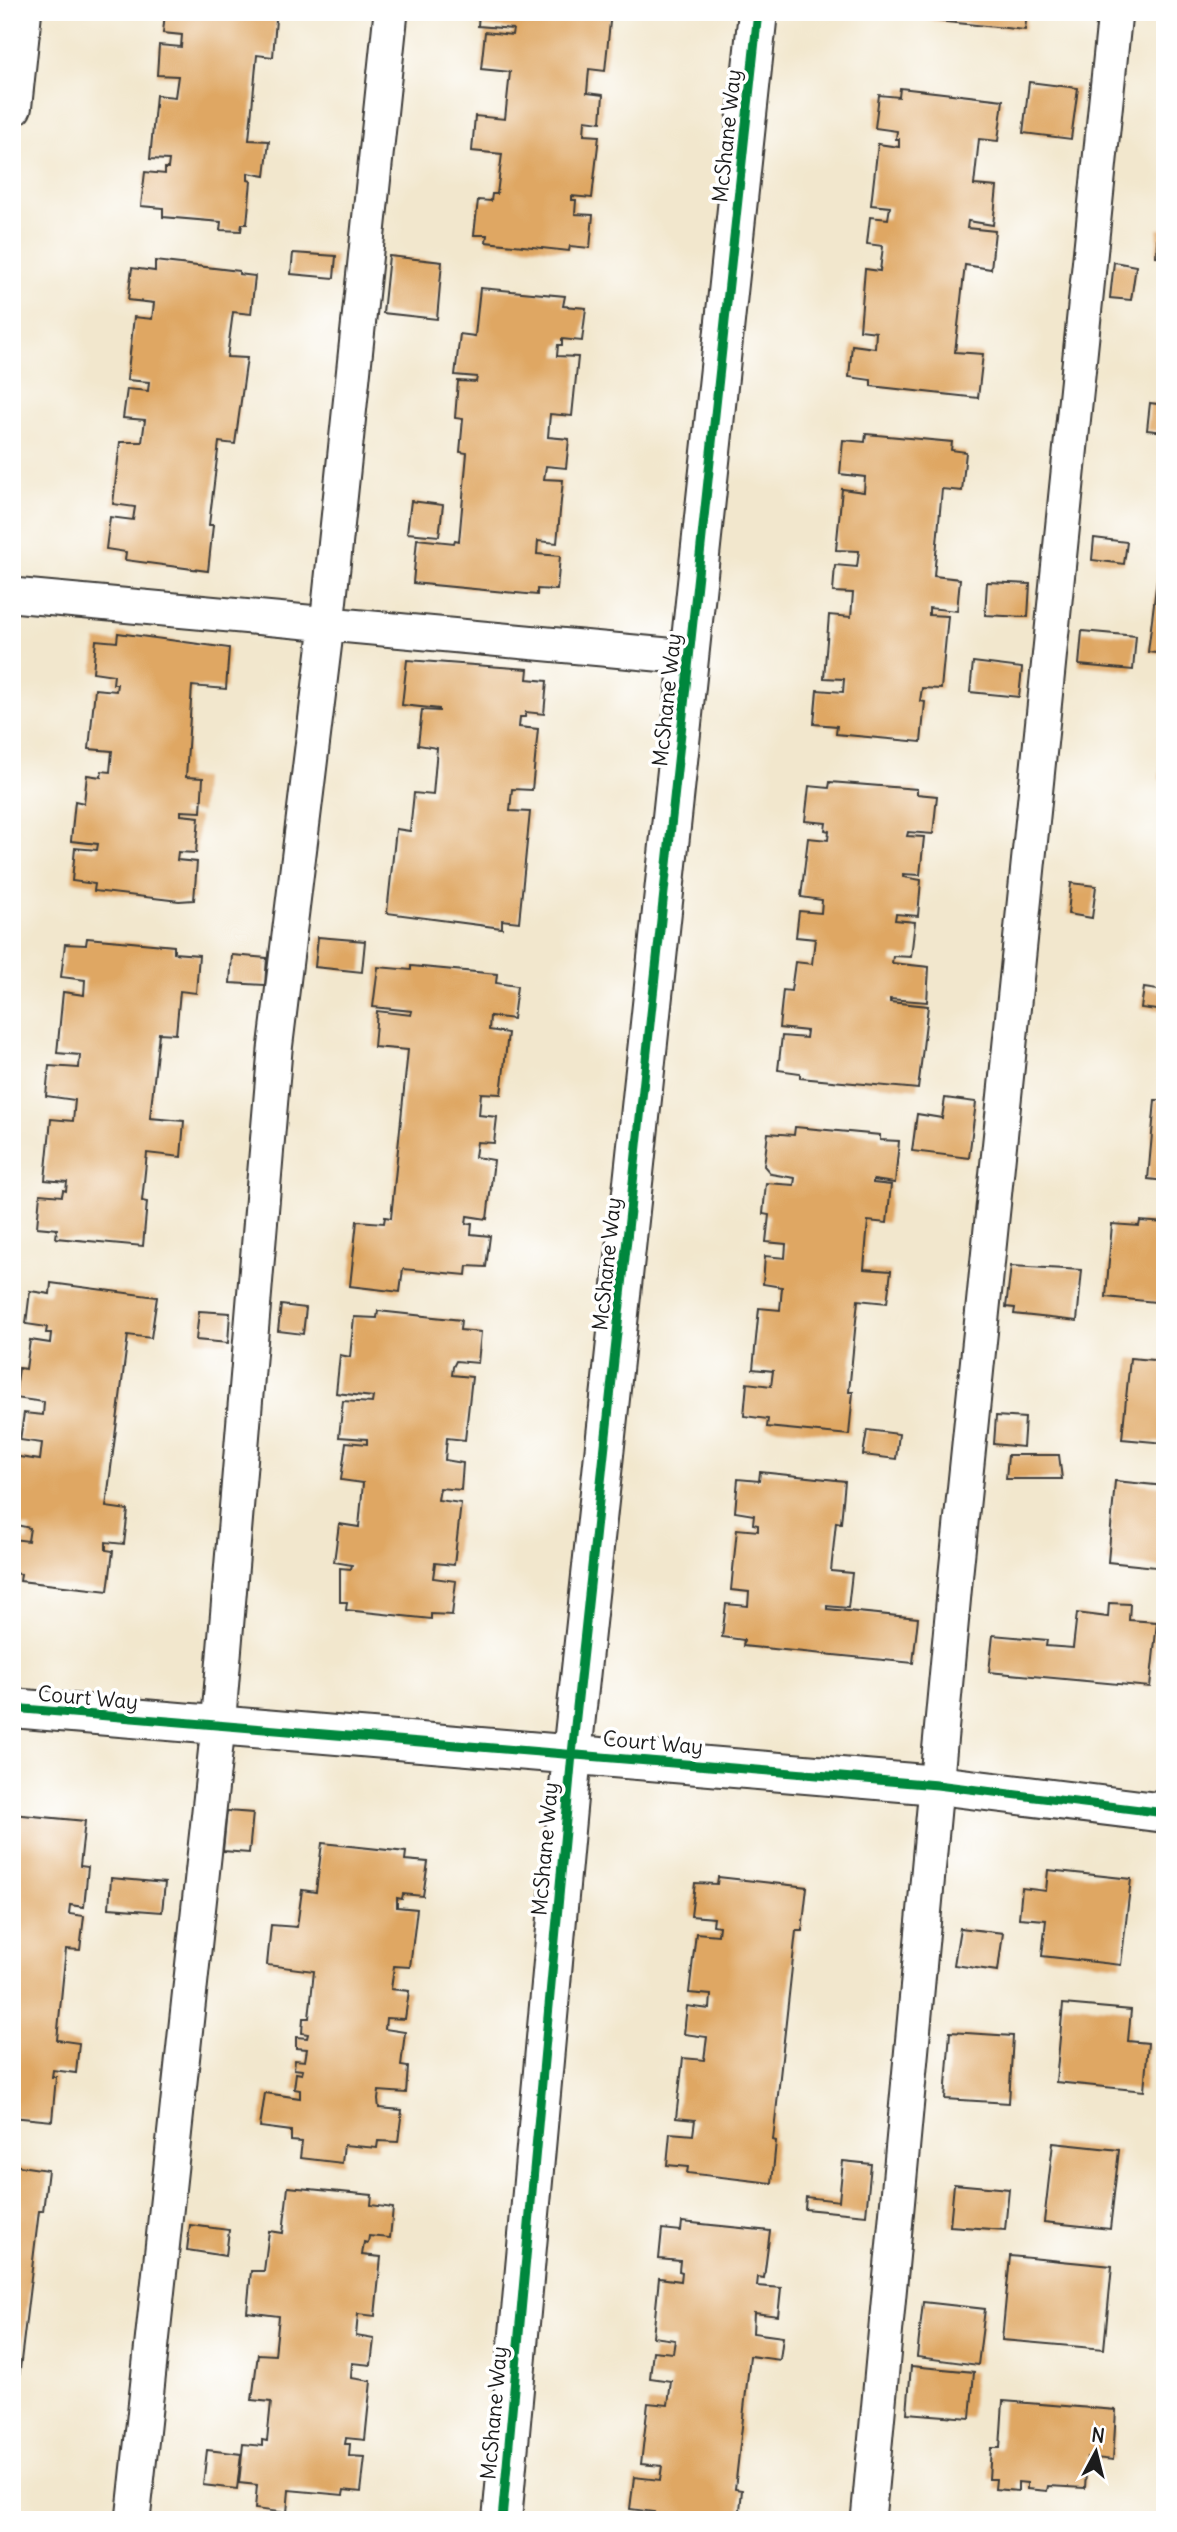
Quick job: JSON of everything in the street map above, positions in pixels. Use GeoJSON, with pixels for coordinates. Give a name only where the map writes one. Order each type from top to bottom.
{"type":"FeatureCollection","features":[{"type":"Feature","properties":{"kind":"street"},"geometry":{"type":"LineString","coordinates":[[12,107],[22,12]]}},
{"type":"Feature","properties":{"kind":"street","name":"McShane Way"},"geometry":{"type":"LineString","coordinates":[[502,2520],[572,1754],[758,12]]}},
{"type":"Feature","properties":{"kind":"street","name":"Court Way"},"geometry":{"type":"LineString","coordinates":[[12,1708],[937,1786],[1165,1813]]}},
{"type":"Feature","properties":{"kind":"lane"},"geometry":{"type":"LineString","coordinates":[[133,2520],[218,1727],[275,1050],[327,625],[391,12]]}},
{"type":"Feature","properties":{"kind":"lane"},"geometry":{"type":"LineString","coordinates":[[868,2520],[956,1572],[1115,12]]}},
{"type":"Feature","properties":{"kind":"lane"},"geometry":{"type":"LineString","coordinates":[[12,595],[689,657]]}},
{"type":"Feature","properties":{"kind":"building"},"geometry":{"type":"Polygon","coordinates":[[[165,12],[263,12],[262,18],[276,19],[273,57],[257,55],[249,140],[269,141],[265,176],[248,173],[248,180],[251,181],[247,224],[242,224],[241,231],[220,230],[221,222],[163,217],[163,208],[141,206],[145,172],[165,174],[169,160],[150,159],[156,95],[175,97],[178,76],[157,75],[159,45],[181,47],[182,35],[163,33],[165,12]]]}},
{"type":"Feature","properties":{"kind":"building"},"geometry":{"type":"Polygon","coordinates":[[[479,12],[611,12],[605,71],[589,69],[587,93],[603,95],[601,122],[585,120],[584,135],[599,136],[592,198],[572,196],[572,200],[576,200],[575,214],[593,215],[590,248],[570,246],[569,251],[486,242],[487,235],[474,235],[478,200],[491,201],[492,194],[497,194],[502,154],[472,151],[475,116],[505,119],[510,72],[481,69],[485,32],[512,35],[513,29],[478,26],[479,12]]]}},
{"type":"Feature","properties":{"kind":"building"},"geometry":{"type":"Polygon","coordinates":[[[908,12],[1027,12],[1025,30],[908,18],[908,12]]]}},
{"type":"Feature","properties":{"kind":"building"},"geometry":{"type":"Polygon","coordinates":[[[1029,82],[1078,88],[1071,139],[1023,133],[1029,82]]]}},
{"type":"Feature","properties":{"kind":"building"},"geometry":{"type":"Polygon","coordinates":[[[900,88],[1003,100],[998,141],[979,139],[974,185],[997,187],[993,225],[968,221],[967,228],[995,231],[991,269],[965,265],[955,352],[983,354],[978,398],[871,386],[871,380],[849,377],[852,345],[875,348],[876,332],[860,330],[865,269],[880,271],[883,246],[867,244],[870,217],[888,219],[890,207],[871,205],[878,144],[899,147],[899,139],[896,139],[897,131],[875,128],[879,95],[899,97],[900,88]]]}},
{"type":"Feature","properties":{"kind":"building"},"geometry":{"type":"Polygon","coordinates":[[[1158,229],[1165,229],[1165,257],[1156,256],[1158,229]]]}},
{"type":"Feature","properties":{"kind":"building"},"geometry":{"type":"Polygon","coordinates":[[[293,253],[336,256],[334,278],[291,274],[293,253]]]}},
{"type":"Feature","properties":{"kind":"building"},"geometry":{"type":"Polygon","coordinates":[[[389,256],[442,262],[437,319],[383,313],[389,256]]]}},
{"type":"Feature","properties":{"kind":"building"},"geometry":{"type":"Polygon","coordinates":[[[155,261],[239,271],[239,274],[255,276],[251,314],[233,312],[227,357],[247,358],[235,444],[219,442],[209,525],[213,525],[208,571],[125,560],[126,552],[106,549],[110,517],[133,520],[135,507],[113,504],[120,442],[142,442],[145,420],[123,418],[127,389],[148,391],[149,382],[127,380],[134,317],[152,319],[154,303],[128,300],[132,268],[155,271],[155,261]]]}},
{"type":"Feature","properties":{"kind":"building"},"geometry":{"type":"Polygon","coordinates":[[[1114,262],[1136,266],[1131,300],[1110,298],[1114,262]]]}},
{"type":"Feature","properties":{"kind":"building"},"geometry":{"type":"Polygon","coordinates":[[[480,288],[565,296],[563,306],[586,308],[582,341],[562,339],[562,345],[558,345],[557,356],[578,357],[572,416],[550,414],[548,437],[569,439],[566,468],[546,466],[544,479],[563,480],[557,543],[538,541],[537,554],[560,556],[557,590],[537,589],[537,595],[413,583],[417,539],[454,543],[455,540],[459,541],[467,453],[460,452],[463,419],[455,418],[458,381],[476,382],[477,377],[455,375],[460,334],[475,336],[480,288]]]}},
{"type":"Feature","properties":{"kind":"building"},"geometry":{"type":"Polygon","coordinates":[[[1150,403],[1165,405],[1165,432],[1147,430],[1150,403]]]}},
{"type":"Feature","properties":{"kind":"building"},"geometry":{"type":"Polygon","coordinates":[[[866,434],[952,442],[951,450],[966,452],[962,491],[942,489],[934,576],[960,579],[957,611],[929,608],[929,615],[948,616],[941,689],[922,688],[920,701],[925,702],[921,742],[836,734],[837,726],[814,724],[817,690],[843,692],[844,679],[824,678],[829,615],[851,617],[853,593],[833,592],[835,565],[857,567],[859,551],[836,550],[842,489],[864,492],[865,477],[840,474],[843,440],[865,442],[866,434]]]}},
{"type":"Feature","properties":{"kind":"building"},"geometry":{"type":"Polygon","coordinates":[[[411,501],[443,505],[439,536],[407,533],[411,501]]]}},
{"type":"Feature","properties":{"kind":"building"},"geometry":{"type":"Polygon","coordinates":[[[1094,538],[1127,542],[1124,564],[1092,560],[1094,538]]]}},
{"type":"Feature","properties":{"kind":"building"},"geometry":{"type":"Polygon","coordinates":[[[1158,571],[1165,572],[1165,654],[1148,652],[1158,571]]]}},
{"type":"Feature","properties":{"kind":"building"},"geometry":{"type":"Polygon","coordinates":[[[987,582],[1030,584],[1028,617],[985,615],[987,582]]]}},
{"type":"Feature","properties":{"kind":"building"},"geometry":{"type":"Polygon","coordinates":[[[1082,631],[1136,636],[1133,670],[1079,665],[1082,631]]]}},
{"type":"Feature","properties":{"kind":"building"},"geometry":{"type":"Polygon","coordinates":[[[118,633],[229,648],[226,689],[192,686],[186,777],[203,778],[201,812],[181,811],[181,815],[199,817],[196,853],[178,852],[177,860],[197,862],[194,900],[179,901],[94,891],[95,884],[72,881],[75,848],[97,850],[98,844],[71,841],[75,801],[84,803],[87,775],[101,777],[102,771],[110,772],[112,751],[89,749],[95,689],[116,691],[117,684],[113,684],[114,675],[93,672],[96,640],[117,642],[118,633]]]}},
{"type":"Feature","properties":{"kind":"building"},"geometry":{"type":"Polygon","coordinates":[[[407,660],[528,669],[527,679],[547,681],[544,714],[526,712],[525,717],[520,717],[519,727],[538,729],[532,790],[512,789],[510,811],[530,812],[519,922],[502,920],[502,928],[387,913],[396,829],[410,831],[414,793],[433,795],[437,748],[418,745],[422,710],[439,709],[402,705],[407,660]]]}},
{"type":"Feature","properties":{"kind":"building"},"geometry":{"type":"Polygon","coordinates":[[[973,662],[1022,668],[1019,697],[970,692],[973,662]]]}},
{"type":"Feature","properties":{"kind":"building"},"geometry":{"type":"Polygon","coordinates":[[[1163,739],[1165,780],[1159,780],[1163,739]]]}},
{"type":"Feature","properties":{"kind":"building"},"geometry":{"type":"Polygon","coordinates":[[[830,782],[917,789],[917,794],[937,796],[933,834],[908,832],[907,836],[924,837],[920,875],[903,874],[903,877],[921,880],[918,916],[896,914],[895,920],[915,922],[911,957],[893,956],[892,963],[929,967],[927,1002],[890,999],[890,1002],[928,1006],[918,1089],[800,1078],[800,1073],[778,1070],[782,1036],[806,1038],[807,1031],[779,1028],[783,990],[791,991],[795,962],[812,964],[815,939],[796,937],[799,911],[821,913],[822,900],[801,897],[808,838],[828,840],[829,831],[825,830],[826,823],[805,821],[809,786],[829,788],[830,782]]]}},
{"type":"Feature","properties":{"kind":"building"},"geometry":{"type":"Polygon","coordinates":[[[1071,883],[1096,886],[1092,918],[1068,914],[1071,883]]]}},
{"type":"Feature","properties":{"kind":"building"},"geometry":{"type":"Polygon","coordinates":[[[318,937],[365,941],[362,972],[315,967],[318,937]]]}},
{"type":"Feature","properties":{"kind":"building"},"geometry":{"type":"Polygon","coordinates":[[[87,938],[174,946],[174,953],[199,955],[196,993],[180,991],[176,1034],[159,1033],[150,1118],[184,1121],[181,1157],[147,1153],[142,1201],[147,1202],[143,1246],[56,1238],[57,1229],[37,1227],[40,1194],[62,1196],[63,1190],[66,1191],[67,1182],[45,1180],[51,1119],[73,1121],[75,1100],[46,1096],[49,1066],[79,1068],[80,1055],[57,1053],[63,992],[84,995],[85,980],[61,977],[65,944],[86,945],[87,938]]]}},
{"type":"Feature","properties":{"kind":"building"},"geometry":{"type":"Polygon","coordinates":[[[232,955],[267,958],[265,985],[230,983],[232,955]]]}},
{"type":"Feature","properties":{"kind":"building"},"geometry":{"type":"Polygon","coordinates":[[[411,966],[497,974],[496,983],[517,986],[513,1019],[490,1016],[489,1030],[508,1033],[501,1094],[481,1093],[479,1115],[497,1117],[494,1143],[477,1142],[475,1157],[494,1160],[487,1219],[467,1216],[466,1224],[472,1223],[471,1234],[490,1236],[486,1267],[467,1266],[466,1275],[403,1269],[400,1292],[350,1286],[357,1221],[384,1223],[385,1217],[391,1218],[408,1050],[374,1047],[377,1011],[411,1015],[412,1011],[373,1007],[378,967],[411,970],[411,966]]]}},
{"type":"Feature","properties":{"kind":"building"},"geometry":{"type":"Polygon","coordinates":[[[1144,988],[1165,991],[1165,1011],[1141,1008],[1144,988]]]}},
{"type":"Feature","properties":{"kind":"building"},"geometry":{"type":"Polygon","coordinates":[[[1163,1019],[1165,1038],[1161,1038],[1163,1019]]]}},
{"type":"Feature","properties":{"kind":"building"},"geometry":{"type":"Polygon","coordinates":[[[945,1098],[976,1102],[969,1158],[912,1151],[917,1114],[942,1118],[945,1098]]]}},
{"type":"Feature","properties":{"kind":"building"},"geometry":{"type":"Polygon","coordinates":[[[1155,1100],[1165,1100],[1165,1181],[1148,1179],[1155,1100]]]}},
{"type":"Feature","properties":{"kind":"building"},"geometry":{"type":"Polygon","coordinates":[[[795,1127],[880,1135],[880,1140],[899,1141],[895,1183],[873,1180],[873,1183],[891,1185],[887,1223],[868,1221],[864,1269],[891,1271],[887,1303],[858,1300],[849,1392],[853,1392],[849,1435],[767,1427],[768,1419],[744,1416],[747,1383],[771,1386],[773,1371],[753,1369],[759,1308],[780,1310],[782,1287],[763,1284],[765,1256],[785,1258],[786,1244],[766,1242],[769,1215],[763,1214],[766,1183],[794,1185],[795,1178],[771,1174],[764,1166],[768,1133],[794,1135],[795,1127]]]}},
{"type":"Feature","properties":{"kind":"building"},"geometry":{"type":"Polygon","coordinates":[[[1140,1221],[1165,1223],[1165,1303],[1106,1297],[1112,1224],[1139,1226],[1140,1221]]]}},
{"type":"Feature","properties":{"kind":"building"},"geometry":{"type":"Polygon","coordinates":[[[1011,1266],[1082,1270],[1077,1321],[1014,1314],[1015,1308],[1006,1307],[1011,1266]]]}},
{"type":"Feature","properties":{"kind":"building"},"geometry":{"type":"Polygon","coordinates":[[[51,1283],[157,1297],[151,1338],[128,1335],[106,1507],[128,1510],[124,1544],[106,1542],[106,1550],[113,1551],[108,1591],[20,1581],[21,1574],[12,1573],[12,1539],[28,1541],[30,1528],[12,1524],[12,1456],[40,1460],[42,1443],[20,1440],[24,1413],[43,1415],[44,1402],[15,1398],[19,1368],[26,1369],[30,1340],[50,1343],[51,1333],[46,1333],[47,1327],[26,1324],[30,1291],[50,1294],[51,1283]]]}},
{"type":"Feature","properties":{"kind":"building"},"geometry":{"type":"Polygon","coordinates":[[[281,1305],[306,1308],[303,1334],[278,1331],[281,1305]]]}},
{"type":"Feature","properties":{"kind":"building"},"geometry":{"type":"Polygon","coordinates":[[[199,1311],[230,1313],[228,1343],[196,1340],[199,1311]]]}},
{"type":"Feature","properties":{"kind":"building"},"geometry":{"type":"Polygon","coordinates":[[[378,1311],[461,1320],[460,1330],[481,1332],[478,1363],[456,1361],[453,1367],[452,1375],[472,1377],[465,1440],[447,1438],[445,1460],[463,1463],[461,1490],[440,1488],[438,1500],[461,1503],[454,1565],[435,1563],[433,1578],[456,1581],[452,1615],[431,1614],[431,1619],[346,1610],[347,1602],[340,1602],[340,1568],[351,1569],[352,1565],[334,1562],[339,1524],[359,1527],[363,1483],[341,1480],[346,1442],[367,1444],[367,1439],[339,1437],[343,1401],[372,1403],[373,1397],[336,1393],[340,1355],[350,1357],[354,1317],[377,1318],[378,1311]]]}},
{"type":"Feature","properties":{"kind":"building"},"geometry":{"type":"Polygon","coordinates":[[[1130,1358],[1165,1361],[1165,1443],[1122,1439],[1130,1358]]]}},
{"type":"Feature","properties":{"kind":"building"},"geometry":{"type":"Polygon","coordinates":[[[996,1416],[1025,1418],[1023,1447],[994,1444],[996,1416]]]}},
{"type":"Feature","properties":{"kind":"building"},"geometry":{"type":"Polygon","coordinates":[[[867,1430],[899,1434],[896,1459],[863,1455],[867,1430]]]}},
{"type":"Feature","properties":{"kind":"building"},"geometry":{"type":"Polygon","coordinates":[[[1008,1455],[1059,1455],[1062,1479],[1006,1479],[1008,1455]]]}},
{"type":"Feature","properties":{"kind":"building"},"geometry":{"type":"Polygon","coordinates":[[[760,1472],[845,1481],[841,1523],[836,1522],[831,1571],[852,1573],[848,1608],[827,1606],[827,1609],[918,1618],[913,1663],[743,1646],[744,1640],[722,1637],[726,1604],[748,1606],[749,1592],[731,1590],[737,1529],[758,1531],[758,1525],[753,1524],[754,1515],[735,1512],[738,1479],[759,1481],[760,1472]]]}},
{"type":"Feature","properties":{"kind":"building"},"geometry":{"type":"Polygon","coordinates":[[[1115,1481],[1165,1486],[1165,1568],[1108,1562],[1115,1481]]]}},
{"type":"Feature","properties":{"kind":"building"},"geometry":{"type":"Polygon","coordinates":[[[1109,1603],[1130,1604],[1129,1620],[1157,1622],[1150,1687],[989,1672],[993,1635],[1047,1640],[1046,1646],[1073,1648],[1077,1613],[1108,1617],[1109,1603]]]}},
{"type":"Feature","properties":{"kind":"building"},"geometry":{"type":"Polygon","coordinates":[[[227,1811],[253,1813],[249,1853],[223,1851],[227,1811]]]}},
{"type":"Feature","properties":{"kind":"building"},"geometry":{"type":"Polygon","coordinates":[[[12,1814],[85,1821],[80,1866],[88,1867],[84,1907],[70,1905],[69,1914],[84,1916],[80,1950],[66,1949],[57,2040],[79,2043],[76,2073],[53,2070],[52,2077],[56,2077],[52,2121],[12,2117],[12,1814]]]}},
{"type":"Feature","properties":{"kind":"building"},"geometry":{"type":"Polygon","coordinates":[[[322,1843],[406,1852],[405,1860],[428,1862],[423,1896],[403,1894],[402,1899],[397,1898],[397,1907],[417,1909],[410,1967],[394,1966],[391,1989],[409,1991],[405,2019],[386,2018],[385,2029],[405,2032],[401,2066],[408,2067],[406,2093],[379,2091],[378,2100],[379,2108],[402,2110],[398,2142],[378,2141],[377,2148],[344,2145],[342,2163],[300,2158],[302,2142],[291,2141],[291,2131],[260,2127],[265,2093],[300,2098],[300,2090],[294,2089],[296,2073],[302,2074],[303,2070],[294,2069],[295,2060],[305,2061],[307,2049],[296,2048],[296,2037],[307,2038],[308,2034],[302,2033],[303,2018],[309,2018],[314,1971],[267,1965],[271,1925],[297,1927],[302,1890],[316,1892],[322,1843]]]}},
{"type":"Feature","properties":{"kind":"building"},"geometry":{"type":"Polygon","coordinates":[[[1048,1870],[1131,1879],[1121,1965],[1042,1956],[1046,1920],[1019,1918],[1022,1888],[1046,1891],[1048,1870]]]}},
{"type":"Feature","properties":{"kind":"building"},"geometry":{"type":"Polygon","coordinates":[[[718,1877],[807,1887],[802,1931],[796,1931],[773,2140],[776,2141],[772,2183],[687,2173],[688,2167],[667,2165],[670,2133],[693,2135],[695,2120],[676,2118],[683,2058],[704,2060],[707,2037],[684,2034],[687,2006],[710,2009],[711,1995],[689,1993],[696,1933],[718,1935],[719,1926],[713,1925],[714,1918],[691,1916],[695,1883],[717,1884],[718,1877]]]}},
{"type":"Feature","properties":{"kind":"building"},"geometry":{"type":"Polygon","coordinates":[[[111,1878],[165,1883],[162,1912],[109,1908],[111,1878]]]}},
{"type":"Feature","properties":{"kind":"building"},"geometry":{"type":"Polygon","coordinates":[[[960,1928],[1003,1933],[998,1971],[954,1965],[960,1928]]]}},
{"type":"Feature","properties":{"kind":"building"},"geometry":{"type":"Polygon","coordinates":[[[1063,2004],[1131,2010],[1128,2041],[1148,2043],[1144,2091],[1056,2082],[1063,2004]]]}},
{"type":"Feature","properties":{"kind":"building"},"geometry":{"type":"Polygon","coordinates":[[[950,2032],[1013,2036],[1009,2103],[945,2099],[950,2032]]]}},
{"type":"Feature","properties":{"kind":"building"},"geometry":{"type":"Polygon","coordinates":[[[1053,2143],[1119,2150],[1110,2229],[1044,2222],[1053,2143]]]}},
{"type":"Feature","properties":{"kind":"building"},"geometry":{"type":"Polygon","coordinates":[[[843,2161],[871,2164],[866,2215],[805,2209],[806,2197],[839,2201],[843,2161]]]}},
{"type":"Feature","properties":{"kind":"building"},"geometry":{"type":"Polygon","coordinates":[[[12,2165],[48,2170],[43,2211],[39,2211],[14,2419],[20,2420],[15,2467],[12,2466],[12,2165]]]}},
{"type":"Feature","properties":{"kind":"building"},"geometry":{"type":"Polygon","coordinates":[[[954,2184],[1009,2189],[1005,2230],[950,2226],[954,2184]]]}},
{"type":"Feature","properties":{"kind":"building"},"geometry":{"type":"Polygon","coordinates":[[[288,2187],[372,2195],[371,2205],[393,2208],[390,2238],[369,2236],[368,2243],[364,2242],[362,2255],[381,2257],[375,2316],[358,2314],[356,2336],[374,2339],[371,2365],[352,2363],[351,2378],[371,2381],[365,2440],[346,2438],[345,2444],[350,2444],[349,2456],[365,2457],[361,2492],[344,2490],[343,2495],[289,2490],[287,2513],[255,2509],[257,2485],[239,2483],[243,2444],[262,2446],[262,2440],[267,2441],[271,2402],[252,2400],[258,2354],[275,2355],[279,2316],[247,2312],[251,2271],[264,2271],[269,2231],[283,2233],[288,2187]]]}},
{"type":"Feature","properties":{"kind":"building"},"geometry":{"type":"Polygon","coordinates":[[[682,2222],[770,2231],[764,2278],[758,2277],[757,2286],[781,2288],[778,2316],[754,2313],[753,2333],[783,2337],[780,2360],[750,2356],[735,2489],[742,2490],[739,2520],[653,2520],[654,2512],[630,2509],[634,2477],[660,2480],[662,2466],[641,2464],[648,2403],[668,2405],[671,2381],[650,2378],[653,2351],[673,2353],[675,2340],[653,2337],[659,2278],[681,2281],[682,2272],[679,2271],[680,2261],[659,2259],[662,2229],[681,2231],[682,2222]]]}},
{"type":"Feature","properties":{"kind":"building"},"geometry":{"type":"Polygon","coordinates":[[[190,2225],[229,2230],[226,2256],[187,2250],[190,2225]]]}},
{"type":"Feature","properties":{"kind":"building"},"geometry":{"type":"Polygon","coordinates":[[[1010,2256],[1112,2266],[1104,2349],[1002,2340],[1010,2256]]]}},
{"type":"Feature","properties":{"kind":"building"},"geometry":{"type":"Polygon","coordinates":[[[923,2302],[985,2309],[978,2365],[917,2357],[923,2302]]]}},
{"type":"Feature","properties":{"kind":"building"},"geometry":{"type":"Polygon","coordinates":[[[911,2366],[974,2372],[970,2418],[907,2413],[911,2366]]]}},
{"type":"Feature","properties":{"kind":"building"},"geometry":{"type":"Polygon","coordinates":[[[1003,2401],[1116,2410],[1113,2460],[1087,2457],[1085,2488],[1048,2486],[1047,2491],[1027,2489],[1027,2483],[1018,2482],[1018,2491],[995,2489],[996,2479],[989,2479],[991,2448],[1000,2448],[1003,2401]]]}},
{"type":"Feature","properties":{"kind":"building"},"geometry":{"type":"Polygon","coordinates":[[[207,2450],[241,2454],[237,2489],[203,2485],[207,2450]]]}},
{"type":"Feature","properties":{"kind":"building"},"geometry":{"type":"Polygon","coordinates":[[[12,2516],[31,2518],[31,2520],[12,2520],[12,2516]]]}},
{"type":"Feature","properties":{"kind":"cycle path"},"geometry":{"type":"LineString","coordinates":[[502,2520],[572,1754],[758,12]]}},
{"type":"Feature","properties":{"kind":"cycle path"},"geometry":{"type":"LineString","coordinates":[[12,1708],[937,1785],[1165,1813]]}}]}
